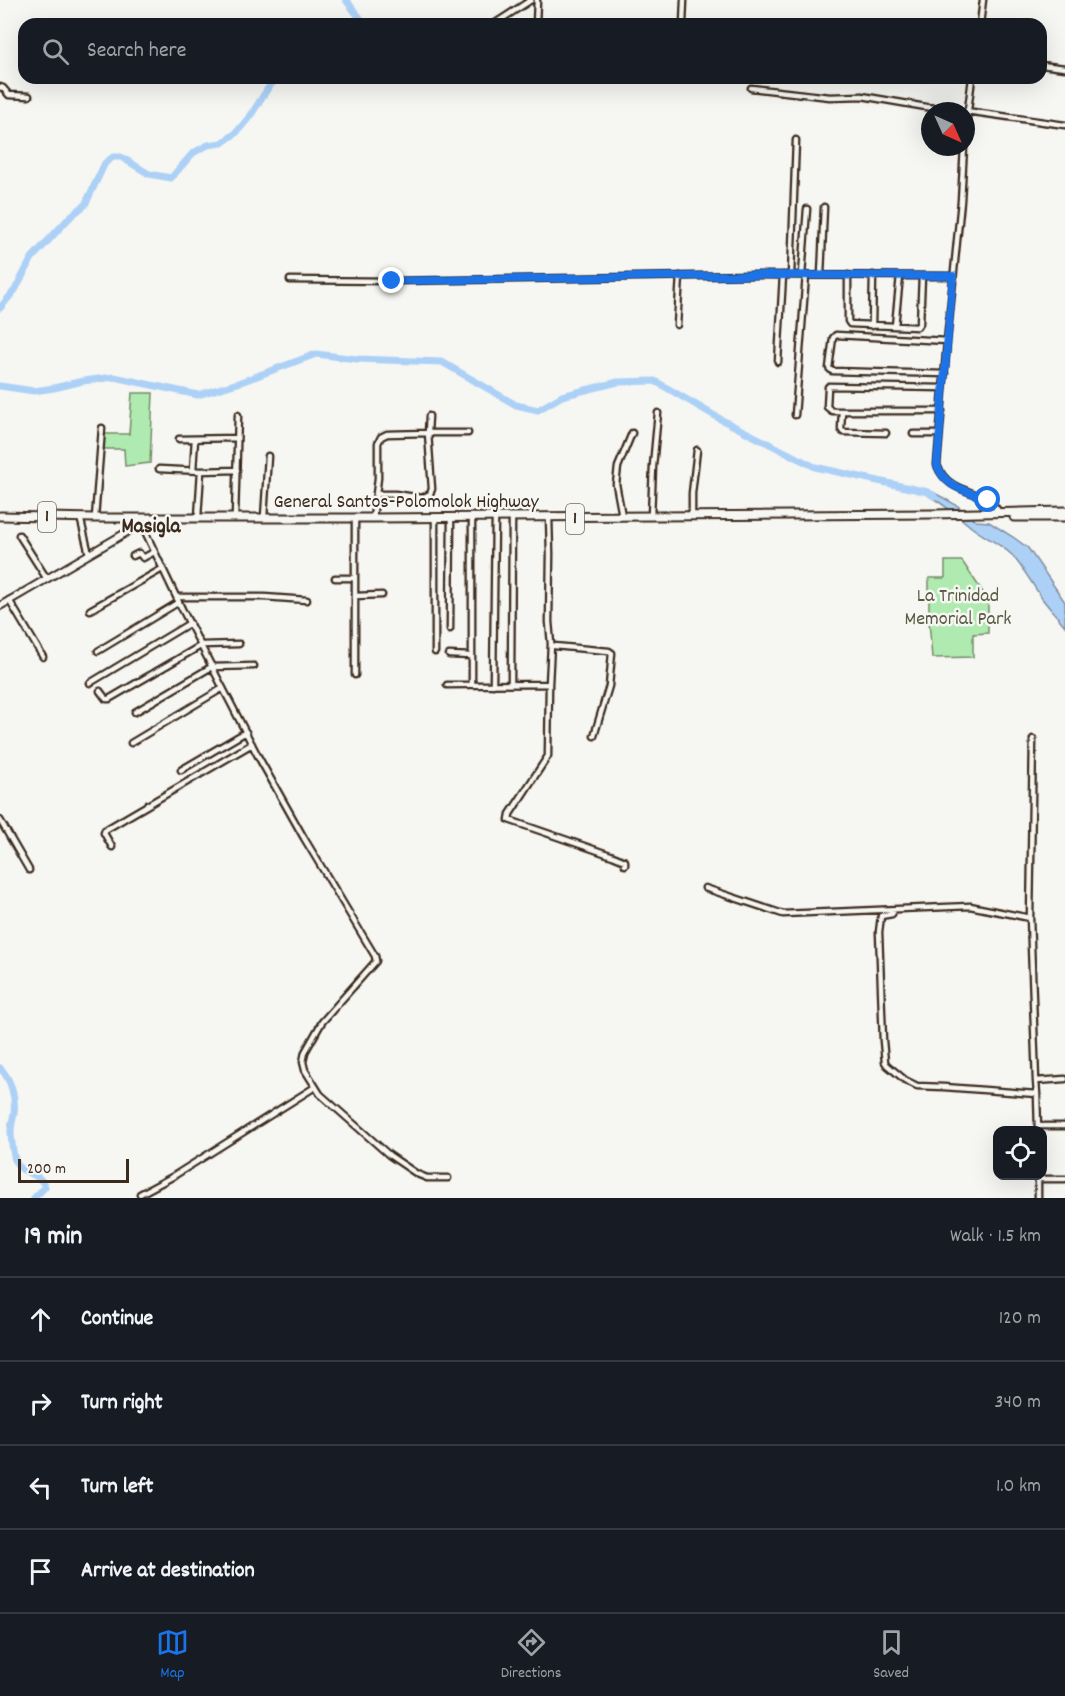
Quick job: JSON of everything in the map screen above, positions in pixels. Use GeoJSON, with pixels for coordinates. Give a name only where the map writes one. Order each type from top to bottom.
{"type":"FeatureCollection","features":[{"type":"Feature","properties":{"kind":"highway","name":"1"},"geometry":{"type":"LineString","coordinates":[[977,515],[1065,511]]}},
{"type":"Feature","properties":{"kind":"highway","name":"1"},"geometry":{"type":"LineString","coordinates":[[0,518],[948,515],[1065,517]]}},
{"type":"Feature","properties":{"kind":"highway","name":"General Santos-Polomolok Highway"},"geometry":{"type":"LineString","coordinates":[[549,518],[948,515]]}},
{"type":"Feature","properties":{"kind":"highway","name":"General Santos-Polomolok Highway"},"geometry":{"type":"LineString","coordinates":[[0,518],[81,521],[140,519],[435,520],[451,518]]}},
{"type":"Feature","properties":{"kind":"main road"},"geometry":{"type":"LineString","coordinates":[[0,606],[134,528],[140,519]]}},
{"type":"Feature","properties":{"kind":"street"},"geometry":{"type":"LineString","coordinates":[[503,18],[531,0]]}},
{"type":"Feature","properties":{"kind":"street"},"geometry":{"type":"LineString","coordinates":[[536,18],[537,0]]}},
{"type":"Feature","properties":{"kind":"street"},"geometry":{"type":"LineString","coordinates":[[683,18],[684,0]]}},
{"type":"Feature","properties":{"kind":"street"},"geometry":{"type":"LineString","coordinates":[[981,18],[983,0]]}},
{"type":"Feature","properties":{"kind":"street"},"geometry":{"type":"LineString","coordinates":[[1047,66],[1065,68]]}},
{"type":"Feature","properties":{"kind":"street"},"geometry":{"type":"LineString","coordinates":[[968,102],[971,84]]}},
{"type":"Feature","properties":{"kind":"street"},"geometry":{"type":"LineString","coordinates":[[0,87],[9,95],[29,96]]}},
{"type":"Feature","properties":{"kind":"street"},"geometry":{"type":"LineString","coordinates":[[751,88],[830,97],[862,96],[921,106]]}},
{"type":"Feature","properties":{"kind":"street"},"geometry":{"type":"LineString","coordinates":[[975,113],[1065,125]]}},
{"type":"Feature","properties":{"kind":"street"},"geometry":{"type":"LineString","coordinates":[[791,275],[796,140]]}},
{"type":"Feature","properties":{"kind":"street"},"geometry":{"type":"LineString","coordinates":[[964,156],[936,462],[940,474],[946,481],[954,487],[992,502],[999,513]]}},
{"type":"Feature","properties":{"kind":"street"},"geometry":{"type":"LineString","coordinates":[[821,275],[824,207]]}},
{"type":"Feature","properties":{"kind":"street"},"geometry":{"type":"LineString","coordinates":[[795,415],[807,209]]}},
{"type":"Feature","properties":{"kind":"street"},"geometry":{"type":"LineString","coordinates":[[778,362],[783,275]]}},
{"type":"Feature","properties":{"kind":"street"},"geometry":{"type":"LineString","coordinates":[[290,280],[392,281],[783,275],[953,276]]}},
{"type":"Feature","properties":{"kind":"street"},"geometry":{"type":"LineString","coordinates":[[848,275],[849,323],[851,325],[918,327],[922,276]]}},
{"type":"Feature","properties":{"kind":"street"},"geometry":{"type":"LineString","coordinates":[[872,326],[873,275]]}},
{"type":"Feature","properties":{"kind":"street"},"geometry":{"type":"LineString","coordinates":[[677,325],[680,276]]}},
{"type":"Feature","properties":{"kind":"street"},"geometry":{"type":"LineString","coordinates":[[896,326],[900,276]]}},
{"type":"Feature","properties":{"kind":"street"},"geometry":{"type":"LineString","coordinates":[[945,374],[832,371],[829,368],[833,338],[836,335],[947,341]]}},
{"type":"Feature","properties":{"kind":"street"},"geometry":{"type":"LineString","coordinates":[[942,411],[832,411],[826,407],[829,386],[943,388]]}},
{"type":"Feature","properties":{"kind":"street"},"geometry":{"type":"LineString","coordinates":[[842,411],[841,429],[843,432],[886,433]]}},
{"type":"Feature","properties":{"kind":"street"},"geometry":{"type":"LineString","coordinates":[[651,516],[658,413]]}},
{"type":"Feature","properties":{"kind":"street"},"geometry":{"type":"LineString","coordinates":[[235,517],[238,415]]}},
{"type":"Feature","properties":{"kind":"street"},"geometry":{"type":"LineString","coordinates":[[376,494],[422,498],[430,494],[432,489],[429,416]]}},
{"type":"Feature","properties":{"kind":"street"},"geometry":{"type":"LineString","coordinates":[[95,518],[102,428]]}},
{"type":"Feature","properties":{"kind":"street"},"geometry":{"type":"LineString","coordinates":[[373,518],[378,443],[381,437],[387,434],[468,433]]}},
{"type":"Feature","properties":{"kind":"street"},"geometry":{"type":"LineString","coordinates":[[622,516],[616,484],[618,467],[632,433]]}},
{"type":"Feature","properties":{"kind":"street"},"geometry":{"type":"LineString","coordinates":[[913,434],[939,434]]}},
{"type":"Feature","properties":{"kind":"street"},"geometry":{"type":"LineString","coordinates":[[179,439],[237,438]]}},
{"type":"Feature","properties":{"kind":"street"},"geometry":{"type":"LineString","coordinates":[[193,470],[195,439]]}},
{"type":"Feature","properties":{"kind":"street"},"geometry":{"type":"LineString","coordinates":[[692,516],[696,450]]}},
{"type":"Feature","properties":{"kind":"street"},"geometry":{"type":"LineString","coordinates":[[264,517],[268,456]]}},
{"type":"Feature","properties":{"kind":"street"},"geometry":{"type":"LineString","coordinates":[[159,469],[237,470]]}},
{"type":"Feature","properties":{"kind":"street"},"geometry":{"type":"LineString","coordinates":[[198,517],[201,471]]}},
{"type":"Feature","properties":{"kind":"street"},"geometry":{"type":"LineString","coordinates":[[978,495],[988,513]]}},
{"type":"Feature","properties":{"kind":"street"},"geometry":{"type":"LineString","coordinates":[[450,629],[451,518]]}},
{"type":"Feature","properties":{"kind":"street"},"geometry":{"type":"LineString","coordinates":[[472,518],[472,684]]}},
{"type":"Feature","properties":{"kind":"street"},"geometry":{"type":"LineString","coordinates":[[493,685],[495,518]]}},
{"type":"Feature","properties":{"kind":"street"},"geometry":{"type":"LineString","coordinates":[[510,684],[512,518]]}},
{"type":"Feature","properties":{"kind":"street"},"geometry":{"type":"LineString","coordinates":[[549,518],[551,644],[547,759],[510,814],[509,820],[614,856],[625,861],[625,865]]}},
{"type":"Feature","properties":{"kind":"street"},"geometry":{"type":"LineString","coordinates":[[140,519],[154,552],[252,744],[375,956],[376,961],[322,1022],[304,1052],[305,1070],[320,1094],[389,1155],[411,1171],[427,1178],[448,1179]]}},
{"type":"Feature","properties":{"kind":"street"},"geometry":{"type":"LineString","coordinates":[[354,675],[355,520]]}},
{"type":"Feature","properties":{"kind":"street"},"geometry":{"type":"LineString","coordinates":[[435,520],[435,652]]}},
{"type":"Feature","properties":{"kind":"street"},"geometry":{"type":"LineString","coordinates":[[81,521],[89,554]]}},
{"type":"Feature","properties":{"kind":"street"},"geometry":{"type":"LineString","coordinates":[[19,535],[47,579]]}},
{"type":"Feature","properties":{"kind":"street"},"geometry":{"type":"LineString","coordinates":[[134,556],[139,553],[143,558],[154,552]]}},
{"type":"Feature","properties":{"kind":"street"},"geometry":{"type":"LineString","coordinates":[[90,610],[162,568]]}},
{"type":"Feature","properties":{"kind":"street"},"geometry":{"type":"LineString","coordinates":[[335,578],[355,578]]}},
{"type":"Feature","properties":{"kind":"street"},"geometry":{"type":"LineString","coordinates":[[355,596],[382,596]]}},
{"type":"Feature","properties":{"kind":"street"},"geometry":{"type":"LineString","coordinates":[[98,651],[178,599],[264,597],[308,600]]}},
{"type":"Feature","properties":{"kind":"street"},"geometry":{"type":"LineString","coordinates":[[9,600],[43,657]]}},
{"type":"Feature","properties":{"kind":"street"},"geometry":{"type":"LineString","coordinates":[[90,683],[190,623]]}},
{"type":"Feature","properties":{"kind":"street"},"geometry":{"type":"LineString","coordinates":[[100,691],[106,699],[109,699],[202,645],[239,644]]}},
{"type":"Feature","properties":{"kind":"street"},"geometry":{"type":"LineString","coordinates":[[551,644],[612,653],[609,686],[594,736]]}},
{"type":"Feature","properties":{"kind":"street"},"geometry":{"type":"LineString","coordinates":[[449,655],[472,656]]}},
{"type":"Feature","properties":{"kind":"street"},"geometry":{"type":"LineString","coordinates":[[135,712],[213,667],[254,666]]}},
{"type":"Feature","properties":{"kind":"street"},"geometry":{"type":"LineString","coordinates":[[447,686],[549,684]]}},
{"type":"Feature","properties":{"kind":"street"},"geometry":{"type":"LineString","coordinates":[[131,743],[223,688]]}},
{"type":"Feature","properties":{"kind":"street"},"geometry":{"type":"LineString","coordinates":[[181,770],[246,732]]}},
{"type":"Feature","properties":{"kind":"street"},"geometry":{"type":"LineString","coordinates":[[1033,739],[1030,918],[1038,1126]]}},
{"type":"Feature","properties":{"kind":"street"},"geometry":{"type":"LineString","coordinates":[[112,847],[104,833],[105,830],[252,744]]}},
{"type":"Feature","properties":{"kind":"street"},"geometry":{"type":"LineString","coordinates":[[0,820],[29,870]]}},
{"type":"Feature","properties":{"kind":"street"},"geometry":{"type":"LineString","coordinates":[[705,888],[783,914],[969,906],[1030,918]]}},
{"type":"Feature","properties":{"kind":"street"},"geometry":{"type":"LineString","coordinates":[[894,910],[892,914],[881,916],[879,932],[883,1041],[887,1065],[905,1080],[917,1086],[1037,1094]]}},
{"type":"Feature","properties":{"kind":"street"},"geometry":{"type":"LineString","coordinates":[[1036,1081],[1065,1079]]}},
{"type":"Feature","properties":{"kind":"street"},"geometry":{"type":"LineString","coordinates":[[140,1194],[182,1171],[315,1087]]}},
{"type":"Feature","properties":{"kind":"street"},"geometry":{"type":"LineString","coordinates":[[1047,1127],[1065,1126]]}},
{"type":"Feature","properties":{"kind":"street"},"geometry":{"type":"LineString","coordinates":[[1047,1178],[1065,1179]]}},
{"type":"Feature","properties":{"kind":"street"},"geometry":{"type":"LineString","coordinates":[[1038,1180],[1038,1198]]}},
{"type":"Feature","properties":{"kind":"green space"},"geometry":{"type":"Polygon","coordinates":[[[132,393],[153,393],[150,463],[125,466],[124,449],[100,447],[101,434],[129,434],[132,393]]]}},
{"type":"Feature","properties":{"kind":"green space","name":"La Trinidad Memorial Park"},"geometry":{"type":"Polygon","coordinates":[[[945,561],[962,561],[988,600],[988,633],[973,634],[973,657],[932,658],[929,578],[945,578],[945,561]]]}},
{"type":"Feature","properties":{"kind":"water"},"geometry":{"type":"Polygon","coordinates":[[[928,492],[933,492],[958,506],[976,521],[989,522],[1028,548],[1065,602],[1065,626],[1044,601],[1012,555],[929,496],[928,492]]]}},
{"type":"Feature","properties":{"kind":"waterway"},"geometry":{"type":"LineString","coordinates":[[346,0],[360,18]]}},
{"type":"Feature","properties":{"kind":"waterway"},"geometry":{"type":"LineString","coordinates":[[0,308],[15,290],[32,258],[71,216],[85,205],[105,163],[113,157],[121,157],[149,174],[171,178],[193,153],[208,145],[222,143],[236,133],[271,84]]}},
{"type":"Feature","properties":{"kind":"waterway"},"geometry":{"type":"LineString","coordinates":[[0,386],[34,391],[114,377],[198,395],[316,354],[357,359],[442,362],[516,405],[538,410],[562,396],[618,382],[655,381],[722,420],[815,467],[928,492],[934,496]]}},
{"type":"Feature","properties":{"kind":"waterway"},"geometry":{"type":"LineString","coordinates":[[0,1068],[10,1083],[13,1095],[11,1131],[15,1160],[21,1168],[39,1178],[45,1187],[34,1198]]}},
{"type":"Feature","properties":{"kind":"district","name":"Masigla"},"geometry":{"type":"Point","coordinates":[151,528]}},
{"type":"Feature","properties":{"kind":"route"},"geometry":{"type":"LineString","coordinates":[[392,281],[757,275],[953,276],[936,462],[940,474],[954,487],[988,500]]}}]}
